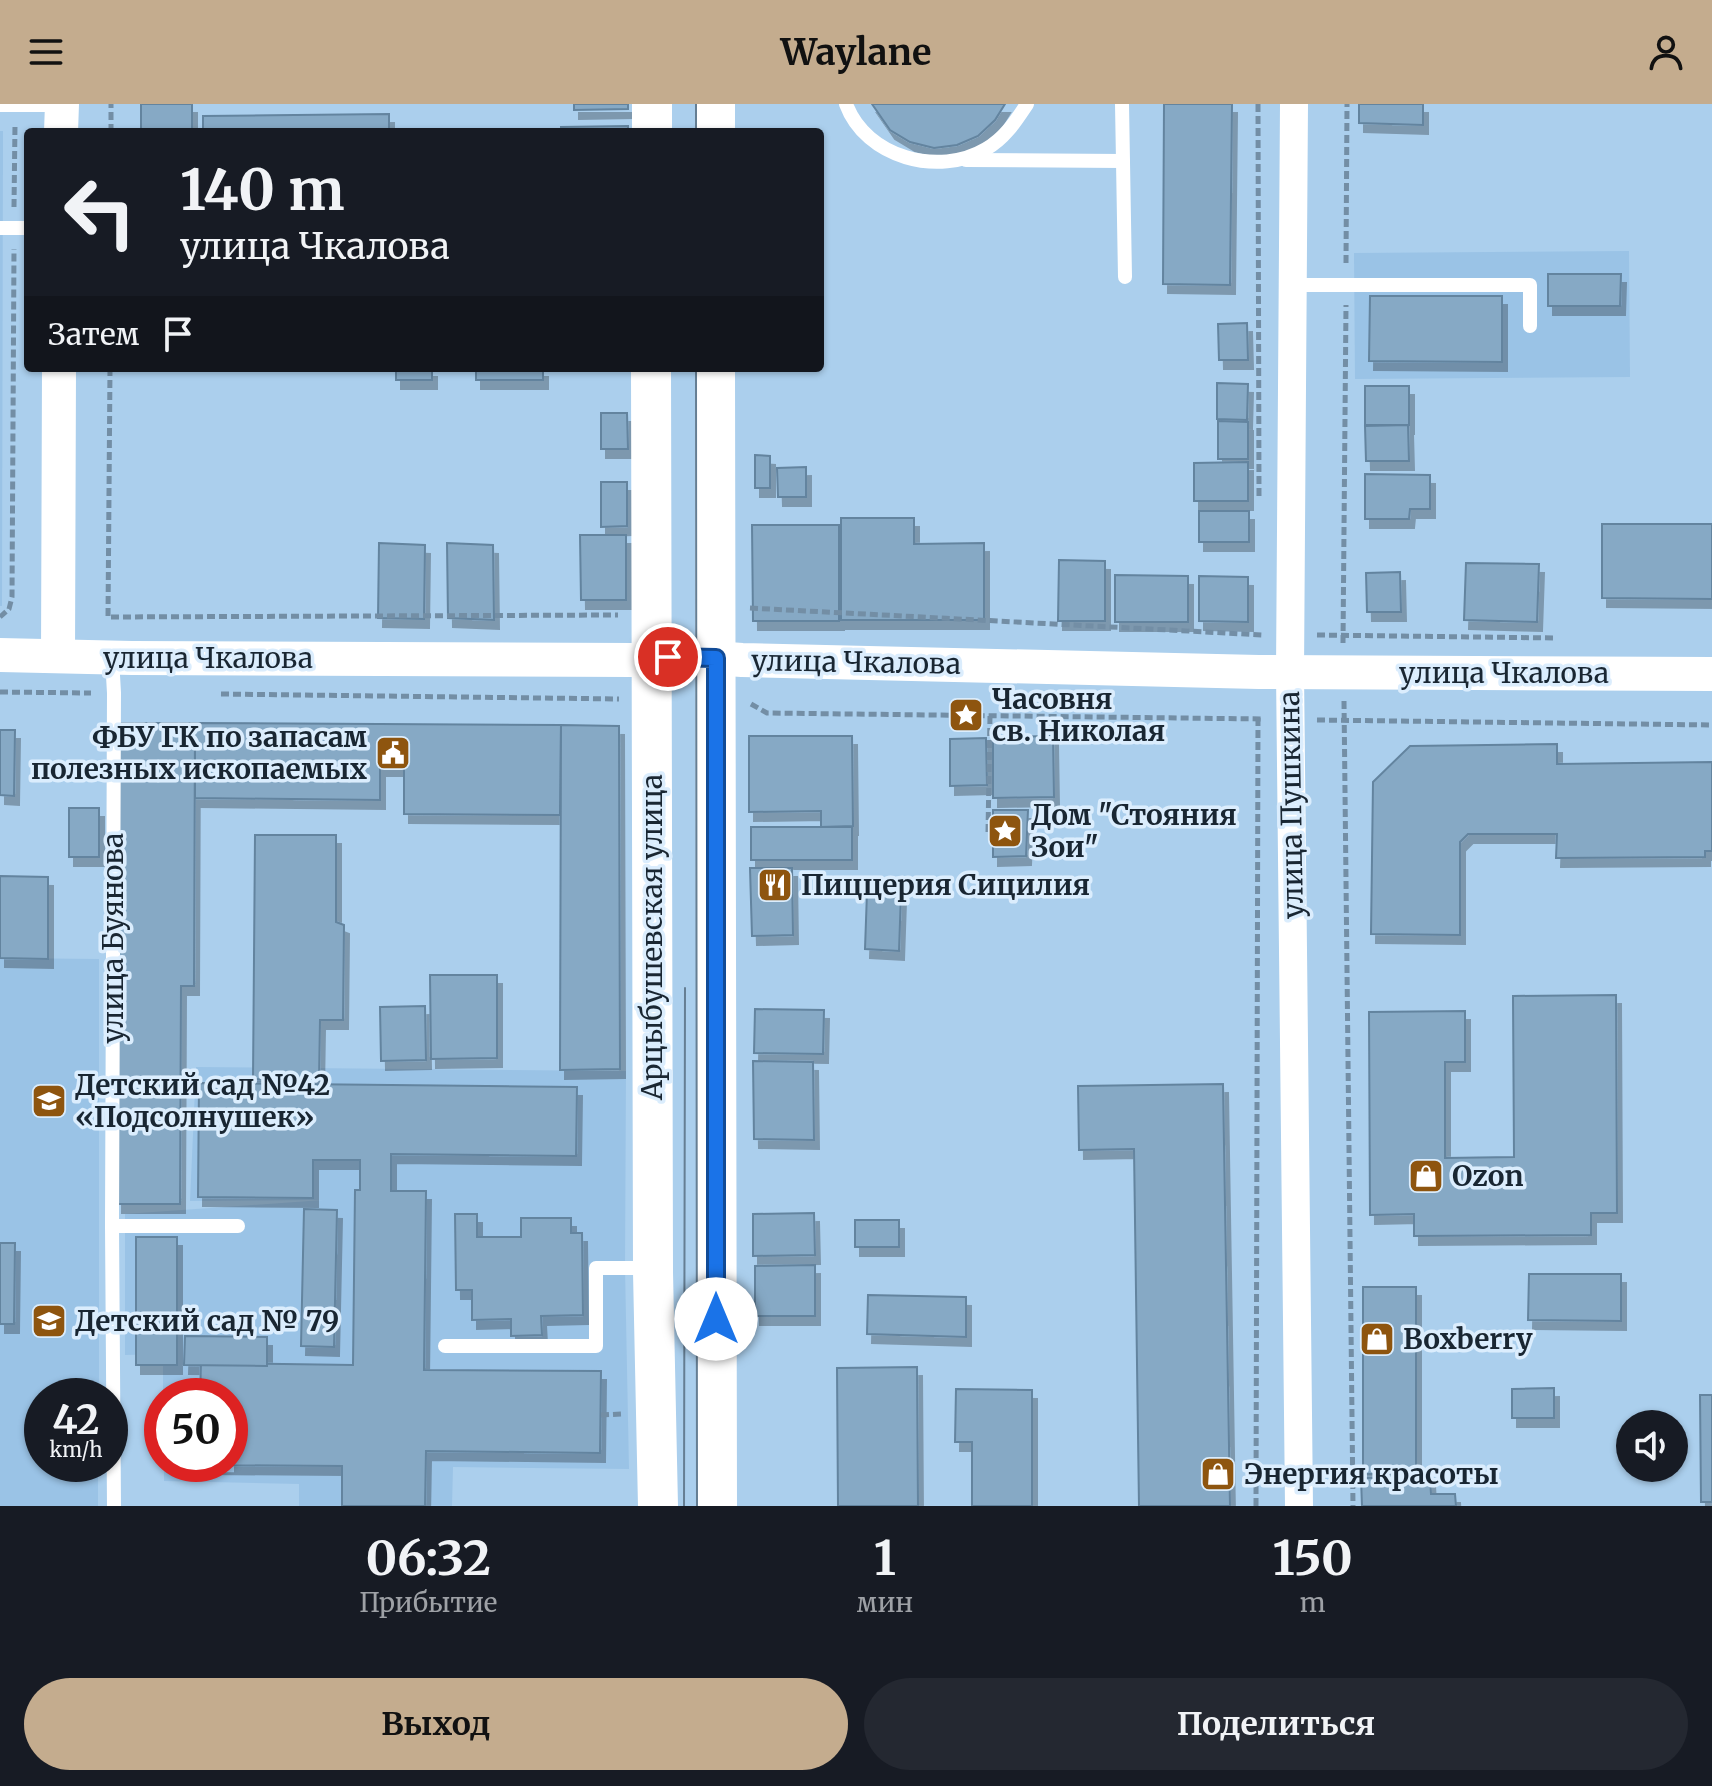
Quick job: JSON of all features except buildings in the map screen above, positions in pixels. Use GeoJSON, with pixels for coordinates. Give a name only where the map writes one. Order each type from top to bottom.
{"type":"FeatureCollection","features":[{"type":"Feature","properties":{"kind":"main road"},"geometry":{"type":"LineString","coordinates":[[652,104],[652,128]]}},
{"type":"Feature","properties":{"kind":"main road"},"geometry":{"type":"LineString","coordinates":[[715,104],[715,128]]}},
{"type":"Feature","properties":{"kind":"main road","name":"Арцыбушевская улица"},"geometry":{"type":"LineString","coordinates":[[651,372],[653,1272],[658,1506]]}},
{"type":"Feature","properties":{"kind":"main road"},"geometry":{"type":"LineString","coordinates":[[715,372],[717,1506]]}},
{"type":"Feature","properties":{"kind":"street","name":"улица Пушкина"},"geometry":{"type":"LineString","coordinates":[[1294,104],[1290,720],[1299,1506]]}},
{"type":"Feature","properties":{"kind":"street"},"geometry":{"type":"LineString","coordinates":[[58,656],[59,372]]}},
{"type":"Feature","properties":{"kind":"street","name":"улица Чкалова"},"geometry":{"type":"LineString","coordinates":[[0,655],[112,658],[716,658],[1290,672],[1712,674]]}},
{"type":"Feature","properties":{"kind":"lane"},"geometry":{"type":"LineString","coordinates":[[846,104],[848,112],[883,148],[910,159],[934,163],[961,160],[1123,161]]}},
{"type":"Feature","properties":{"kind":"lane"},"geometry":{"type":"LineString","coordinates":[[961,160],[986,149],[1009,131],[1027,104]]}},
{"type":"Feature","properties":{"kind":"lane"},"geometry":{"type":"LineString","coordinates":[[1122,104],[1125,277]]}},
{"type":"Feature","properties":{"kind":"lane"},"geometry":{"type":"LineString","coordinates":[[0,105],[62,114]]}},
{"type":"Feature","properties":{"kind":"lane"},"geometry":{"type":"LineString","coordinates":[[1293,285],[1530,285],[1530,326]]}},
{"type":"Feature","properties":{"kind":"lane","name":"улица Буянова"},"geometry":{"type":"LineString","coordinates":[[112,658],[114,1506]]}},
{"type":"Feature","properties":{"kind":"lane"},"geometry":{"type":"LineString","coordinates":[[112,1226],[238,1226]]}},
{"type":"Feature","properties":{"kind":"lane"},"geometry":{"type":"LineString","coordinates":[[445,1346],[596,1346],[596,1268],[636,1268],[653,1272]]}},
{"type":"Feature","properties":{"kind":"path"},"geometry":{"type":"LineString","coordinates":[[111,104],[111,128]]}},
{"type":"Feature","properties":{"kind":"path"},"geometry":{"type":"LineString","coordinates":[[1258,104],[1259,510]]}},
{"type":"Feature","properties":{"kind":"path"},"geometry":{"type":"LineString","coordinates":[[1347,104],[1343,672],[1353,1506]]}},
{"type":"Feature","properties":{"kind":"path"},"geometry":{"type":"LineString","coordinates":[[0,617],[9,609],[12,597],[15,105]]}},
{"type":"Feature","properties":{"kind":"path"},"geometry":{"type":"LineString","coordinates":[[110,372],[108,617],[632,615]]}},
{"type":"Feature","properties":{"kind":"path"},"geometry":{"type":"LineString","coordinates":[[741,608],[1259,635],[1259,619]]}},
{"type":"Feature","properties":{"kind":"path"},"geometry":{"type":"LineString","coordinates":[[1344,636],[1558,638]]}},
{"type":"Feature","properties":{"kind":"path"},"geometry":{"type":"LineString","coordinates":[[0,692],[114,693]]}},
{"type":"Feature","properties":{"kind":"path"},"geometry":{"type":"LineString","coordinates":[[214,694],[629,699]]}},
{"type":"Feature","properties":{"kind":"path"},"geometry":{"type":"LineString","coordinates":[[742,699],[767,713],[1712,725]]}},
{"type":"Feature","properties":{"kind":"path"},"geometry":{"type":"LineString","coordinates":[[988,832],[990,716]]}},
{"type":"Feature","properties":{"kind":"path"},"geometry":{"type":"LineString","coordinates":[[1256,1506],[1258,719]]}},
{"type":"Feature","properties":{"kind":"shaded area"},"geometry":{"type":"Polygon","coordinates":[[[0,131],[3,131],[2,606],[0,606],[0,131]]]}},
{"type":"Feature","properties":{"kind":"shaded area"},"geometry":{"type":"Polygon","coordinates":[[[1629,251],[1630,377],[1355,379],[1354,253],[1629,251]]]}},
{"type":"Feature","properties":{"kind":"shaded area","name":"Детский сад №42 «Подсолнушек»"},"geometry":{"type":"Polygon","coordinates":[[[0,958],[99,959],[99,1378],[24,1378],[24,1482],[98,1482],[98,1506],[0,1506],[0,958]]]}},
{"type":"Feature","properties":{"kind":"shaded area"},"geometry":{"type":"Polygon","coordinates":[[[196,1067],[626,1071],[625,1268],[629,1469],[453,1467],[452,1506],[299,1506],[299,1484],[209,1482],[248,1482],[248,1378],[163,1378],[163,1354],[125,1355],[125,1214],[323,1200],[190,1201],[196,1067]]]}},
{"type":"Feature","properties":{"kind":"tram line"},"geometry":{"type":"LineString","coordinates":[[696,104],[696,128]]}},
{"type":"Feature","properties":{"kind":"tram line"},"geometry":{"type":"LineString","coordinates":[[696,372],[697,1506]]}},
{"type":"Feature","properties":{"kind":"tram line"},"geometry":{"type":"LineString","coordinates":[[684,1506],[685,988]]}},
{"type":"Feature","properties":{"kind":"place","name":"Часовня св. Николая"},"geometry":{"type":"Point","coordinates":[966,715]}},
{"type":"Feature","properties":{"kind":"place","name":"ФБУ ГК по запасам полезных ископаемых"},"geometry":{"type":"Point","coordinates":[393,753]}},
{"type":"Feature","properties":{"kind":"place","name":"Дом \"Стояния Зои\""},"geometry":{"type":"Point","coordinates":[1005,831]}},
{"type":"Feature","properties":{"kind":"place","name":"Пиццерия Сицилия"},"geometry":{"type":"Point","coordinates":[775,885]}},
{"type":"Feature","properties":{"kind":"place","name":"Детский сад №42 «Подсолнушек»"},"geometry":{"type":"Point","coordinates":[49,1101]}},
{"type":"Feature","properties":{"kind":"place","name":"Ozon"},"geometry":{"type":"Point","coordinates":[1426,1176]}},
{"type":"Feature","properties":{"kind":"place","name":"Детский сад № 79"},"geometry":{"type":"Point","coordinates":[49,1321]}},
{"type":"Feature","properties":{"kind":"place","name":"Boxberry"},"geometry":{"type":"Point","coordinates":[1377,1339]}},
{"type":"Feature","properties":{"kind":"place","name":"Энергия красоты"},"geometry":{"type":"Point","coordinates":[1218,1474]}},
{"type":"Feature","properties":{"kind":"route"},"geometry":{"type":"LineString","coordinates":[[668,657],[716,658],[716,1319]]}}]}
